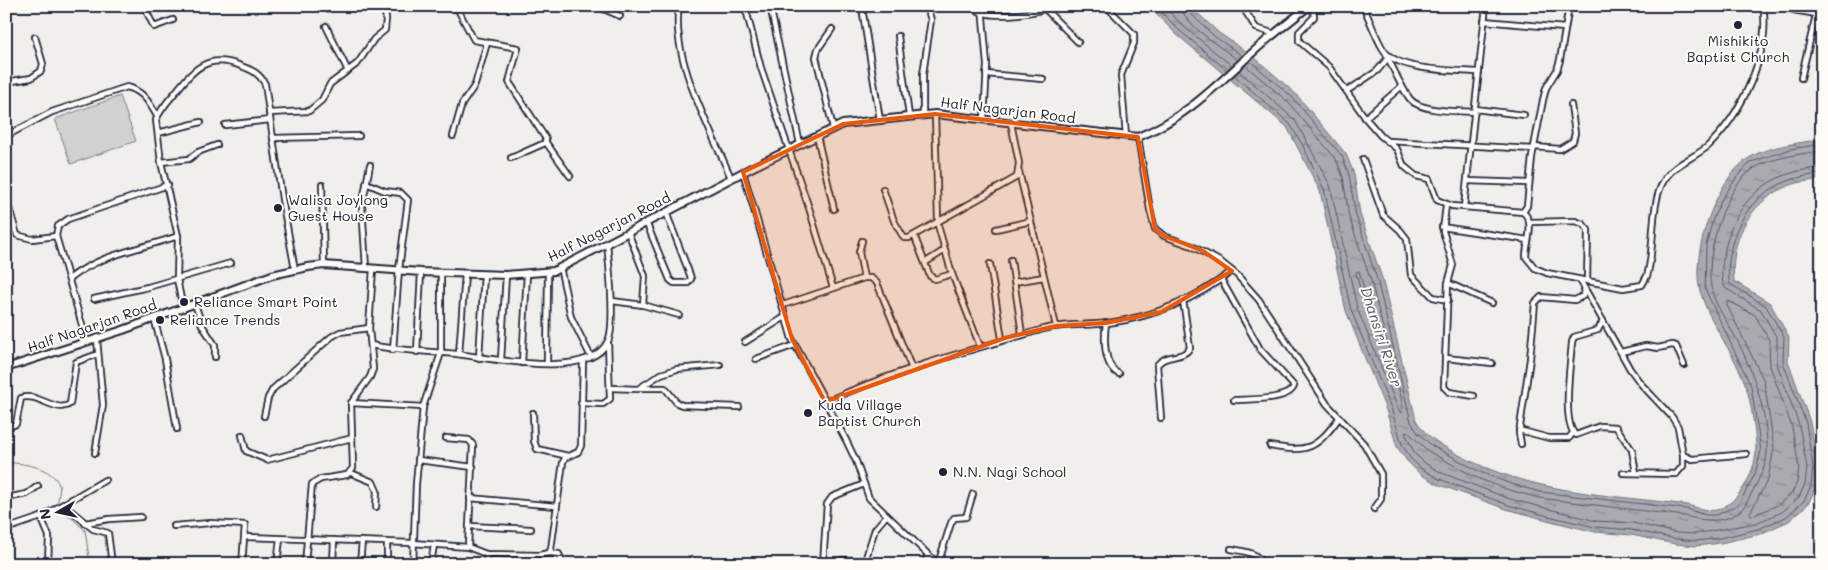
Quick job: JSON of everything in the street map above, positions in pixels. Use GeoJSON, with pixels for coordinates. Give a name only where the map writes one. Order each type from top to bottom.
{"type":"FeatureCollection","features":[{"type":"Feature","properties":{"kind":"main road","name":"Half Nagarjan Road"},"geometry":{"type":"LineString","coordinates":[[6,368],[97,339],[272,276],[295,270],[324,265],[465,274],[506,275],[548,272],[560,268],[731,178],[833,128],[923,114],[935,114],[1138,137],[1157,129],[1208,95],[1261,45],[1311,6]]}},
{"type":"Feature","properties":{"kind":"street"},"geometry":{"type":"LineString","coordinates":[[144,6],[154,27],[173,20]]}},
{"type":"Feature","properties":{"kind":"street"},"geometry":{"type":"LineString","coordinates":[[269,113],[310,111],[322,100],[330,84],[358,63],[374,39],[385,30],[384,6]]}},
{"type":"Feature","properties":{"kind":"street"},"geometry":{"type":"LineString","coordinates":[[456,6],[474,40],[516,46],[518,48],[509,82],[570,176]]}},
{"type":"Feature","properties":{"kind":"street"},"geometry":{"type":"LineString","coordinates":[[597,6],[620,16]]}},
{"type":"Feature","properties":{"kind":"street"},"geometry":{"type":"LineString","coordinates":[[679,6],[678,33],[685,68],[731,178]]}},
{"type":"Feature","properties":{"kind":"street"},"geometry":{"type":"LineString","coordinates":[[745,6],[760,68],[789,149],[833,288]]}},
{"type":"Feature","properties":{"kind":"street"},"geometry":{"type":"LineString","coordinates":[[770,6],[800,144]]}},
{"type":"Feature","properties":{"kind":"street"},"geometry":{"type":"LineString","coordinates":[[920,6],[928,10],[932,20],[923,74],[923,114]]}},
{"type":"Feature","properties":{"kind":"street"},"geometry":{"type":"LineString","coordinates":[[970,6],[984,13],[1026,13],[1051,6]]}},
{"type":"Feature","properties":{"kind":"street"},"geometry":{"type":"LineString","coordinates":[[982,6],[984,13],[986,74],[984,120]]}},
{"type":"Feature","properties":{"kind":"street"},"geometry":{"type":"LineString","coordinates":[[1106,6],[1134,34],[1134,43],[1121,75],[1126,136]]}},
{"type":"Feature","properties":{"kind":"street"},"geometry":{"type":"LineString","coordinates":[[1242,6],[1256,28],[1275,34]]}},
{"type":"Feature","properties":{"kind":"street"},"geometry":{"type":"LineString","coordinates":[[1311,6],[1314,17],[1299,32],[1297,38],[1309,51],[1325,63],[1365,118],[1399,152],[1404,166],[1416,176],[1427,178],[1437,200],[1446,205],[1523,212],[1528,216],[1529,222],[1526,257],[1535,268],[1547,273],[1623,288],[1644,284],[1648,271],[1661,184],[1671,171],[1697,154],[1728,126],[1751,80],[1762,48],[1765,28],[1763,6]]}},
{"type":"Feature","properties":{"kind":"street"},"geometry":{"type":"LineString","coordinates":[[1363,6],[1382,49],[1411,101],[1420,106],[1524,115]]}},
{"type":"Feature","properties":{"kind":"street"},"geometry":{"type":"LineString","coordinates":[[1464,207],[1486,6]]}},
{"type":"Feature","properties":{"kind":"street"},"geometry":{"type":"LineString","coordinates":[[1523,212],[1527,206],[1534,148],[1546,88],[1557,70],[1560,60],[1569,6]]}},
{"type":"Feature","properties":{"kind":"street"},"geometry":{"type":"LineString","coordinates":[[1045,9],[1078,42]]}},
{"type":"Feature","properties":{"kind":"street"},"geometry":{"type":"LineString","coordinates":[[1793,10],[1822,18]]}},
{"type":"Feature","properties":{"kind":"street"},"geometry":{"type":"LineString","coordinates":[[863,14],[880,120]]}},
{"type":"Feature","properties":{"kind":"street"},"geometry":{"type":"LineString","coordinates":[[1801,78],[1816,15]]}},
{"type":"Feature","properties":{"kind":"street"},"geometry":{"type":"LineString","coordinates":[[1484,20],[1565,28]]}},
{"type":"Feature","properties":{"kind":"street"},"geometry":{"type":"LineString","coordinates":[[326,26],[348,71]]}},
{"type":"Feature","properties":{"kind":"street"},"geometry":{"type":"LineString","coordinates":[[832,29],[818,49],[816,57],[833,128]]}},
{"type":"Feature","properties":{"kind":"street"},"geometry":{"type":"LineString","coordinates":[[898,36],[909,116]]}},
{"type":"Feature","properties":{"kind":"street"},"geometry":{"type":"LineString","coordinates":[[6,82],[31,78],[41,71],[43,64],[35,38]]}},
{"type":"Feature","properties":{"kind":"street"},"geometry":{"type":"LineString","coordinates":[[453,136],[462,104],[475,85],[486,43]]}},
{"type":"Feature","properties":{"kind":"street"},"geometry":{"type":"LineString","coordinates":[[1382,49],[1392,58],[1414,66],[1479,72]]}},
{"type":"Feature","properties":{"kind":"street"},"geometry":{"type":"LineString","coordinates":[[1347,91],[1377,71],[1388,58]]}},
{"type":"Feature","properties":{"kind":"street"},"geometry":{"type":"LineString","coordinates":[[157,116],[190,73],[204,64],[220,60],[231,62],[256,72],[262,77],[265,84],[272,138],[295,270]]}},
{"type":"Feature","properties":{"kind":"street"},"geometry":{"type":"LineString","coordinates":[[986,74],[1043,79]]}},
{"type":"Feature","properties":{"kind":"street"},"geometry":{"type":"LineString","coordinates":[[1365,118],[1402,86]]}},
{"type":"Feature","properties":{"kind":"street"},"geometry":{"type":"LineString","coordinates":[[6,136],[52,112],[127,87],[137,89],[146,97],[157,116],[161,162],[168,185],[178,236],[177,279],[183,309]]}},
{"type":"Feature","properties":{"kind":"street"},"geometry":{"type":"LineString","coordinates":[[1387,141],[1560,150],[1573,141],[1575,133],[1571,105]]}},
{"type":"Feature","properties":{"kind":"street"},"geometry":{"type":"LineString","coordinates":[[935,114],[938,221],[952,274],[980,346]]}},
{"type":"Feature","properties":{"kind":"street"},"geometry":{"type":"LineString","coordinates":[[225,125],[270,120]]}},
{"type":"Feature","properties":{"kind":"street"},"geometry":{"type":"LineString","coordinates":[[158,133],[201,122]]}},
{"type":"Feature","properties":{"kind":"street"},"geometry":{"type":"LineString","coordinates":[[1011,123],[1019,172],[1056,326]]}},
{"type":"Feature","properties":{"kind":"street"},"geometry":{"type":"LineString","coordinates":[[272,138],[359,136]]}},
{"type":"Feature","properties":{"kind":"street"},"geometry":{"type":"LineString","coordinates":[[817,136],[834,209]]}},
{"type":"Feature","properties":{"kind":"street"},"geometry":{"type":"LineString","coordinates":[[1138,137],[1155,229],[1164,236],[1203,251],[1232,271],[1264,307],[1327,404],[1364,444],[1382,474],[1381,499],[1374,509]]}},
{"type":"Feature","properties":{"kind":"street"},"geometry":{"type":"LineString","coordinates":[[511,158],[546,141]]}},
{"type":"Feature","properties":{"kind":"street"},"geometry":{"type":"LineString","coordinates":[[161,162],[189,159],[198,152],[217,145]]}},
{"type":"Feature","properties":{"kind":"street"},"geometry":{"type":"LineString","coordinates":[[1363,158],[1383,215],[1407,239],[1410,272],[1413,278],[1434,297],[1448,300]]}},
{"type":"Feature","properties":{"kind":"street"},"geometry":{"type":"LineString","coordinates":[[305,564],[311,488],[314,481],[347,476],[351,472],[350,403],[370,377],[373,362],[369,328],[370,269],[362,206],[370,166]]}},
{"type":"Feature","properties":{"kind":"street"},"geometry":{"type":"LineString","coordinates":[[743,172],[785,317],[795,345],[856,461],[869,498],[938,564],[951,523],[954,518],[966,516],[973,494]]}},
{"type":"Feature","properties":{"kind":"street"},"geometry":{"type":"LineString","coordinates":[[883,190],[899,232],[904,238],[914,235],[1017,177],[1019,172]]}},
{"type":"Feature","properties":{"kind":"street"},"geometry":{"type":"LineString","coordinates":[[1467,181],[1529,183]]}},
{"type":"Feature","properties":{"kind":"street"},"geometry":{"type":"LineString","coordinates":[[366,183],[385,191],[401,194],[408,200],[399,269],[393,350]]}},
{"type":"Feature","properties":{"kind":"street"},"geometry":{"type":"LineString","coordinates":[[322,184],[324,265]]}},
{"type":"Feature","properties":{"kind":"street"},"geometry":{"type":"LineString","coordinates":[[87,342],[56,236],[58,226],[68,219],[168,185]]}},
{"type":"Feature","properties":{"kind":"street"},"geometry":{"type":"LineString","coordinates":[[6,197],[17,235],[32,239],[56,236]]}},
{"type":"Feature","properties":{"kind":"street"},"geometry":{"type":"LineString","coordinates":[[1446,205],[1442,227],[1452,265],[1448,283],[1445,389],[1449,392],[1474,396]]}},
{"type":"Feature","properties":{"kind":"street"},"geometry":{"type":"LineString","coordinates":[[646,222],[670,280],[674,283],[688,283],[691,279],[690,275],[666,212]]}},
{"type":"Feature","properties":{"kind":"street"},"geometry":{"type":"LineString","coordinates":[[996,229],[1031,221]]}},
{"type":"Feature","properties":{"kind":"street"},"geometry":{"type":"LineString","coordinates":[[1529,222],[1575,221],[1583,224],[1588,230],[1586,281]]}},
{"type":"Feature","properties":{"kind":"street"},"geometry":{"type":"LineString","coordinates":[[1442,227],[1528,240]]}},
{"type":"Feature","properties":{"kind":"street"},"geometry":{"type":"LineString","coordinates":[[628,232],[646,276],[643,305]]}},
{"type":"Feature","properties":{"kind":"street"},"geometry":{"type":"LineString","coordinates":[[914,235],[933,278],[952,274]]}},
{"type":"Feature","properties":{"kind":"street"},"geometry":{"type":"LineString","coordinates":[[69,279],[84,267],[99,260],[178,236]]}},
{"type":"Feature","properties":{"kind":"street"},"geometry":{"type":"LineString","coordinates":[[862,241],[859,252],[864,278]]}},
{"type":"Feature","properties":{"kind":"street"},"geometry":{"type":"LineString","coordinates":[[581,403],[607,402],[610,399],[608,342],[612,301],[607,243]]}},
{"type":"Feature","properties":{"kind":"street"},"geometry":{"type":"LineString","coordinates":[[926,262],[945,250]]}},
{"type":"Feature","properties":{"kind":"street"},"geometry":{"type":"LineString","coordinates":[[1011,260],[1022,334]]}},
{"type":"Feature","properties":{"kind":"street"},"geometry":{"type":"LineString","coordinates":[[94,299],[177,279],[231,263]]}},
{"type":"Feature","properties":{"kind":"street"},"geometry":{"type":"LineString","coordinates":[[990,264],[1002,340]]}},
{"type":"Feature","properties":{"kind":"street"},"geometry":{"type":"LineString","coordinates":[[560,268],[572,317],[591,357]]}},
{"type":"Feature","properties":{"kind":"street"},"geometry":{"type":"LineString","coordinates":[[826,402],[912,369],[1022,334],[1056,326],[1106,323],[1156,313],[1221,279],[1232,271]]}},
{"type":"Feature","properties":{"kind":"street"},"geometry":{"type":"LineString","coordinates":[[417,352],[421,272]]}},
{"type":"Feature","properties":{"kind":"street"},"geometry":{"type":"LineString","coordinates":[[547,364],[548,272]]}},
{"type":"Feature","properties":{"kind":"street"},"geometry":{"type":"LineString","coordinates":[[413,564],[412,543],[423,407],[441,353],[441,273]]}},
{"type":"Feature","properties":{"kind":"street"},"geometry":{"type":"LineString","coordinates":[[459,354],[465,274]]}},
{"type":"Feature","properties":{"kind":"street"},"geometry":{"type":"LineString","coordinates":[[479,358],[484,274]]}},
{"type":"Feature","properties":{"kind":"street"},"geometry":{"type":"LineString","coordinates":[[522,363],[527,274]]}},
{"type":"Feature","properties":{"kind":"street"},"geometry":{"type":"LineString","coordinates":[[501,360],[506,275]]}},
{"type":"Feature","properties":{"kind":"street"},"geometry":{"type":"LineString","coordinates":[[1014,282],[1044,277]]}},
{"type":"Feature","properties":{"kind":"street"},"geometry":{"type":"LineString","coordinates":[[783,305],[864,278],[871,278],[877,283],[912,369]]}},
{"type":"Feature","properties":{"kind":"street"},"geometry":{"type":"LineString","coordinates":[[1221,279],[1260,350],[1294,386],[1290,392],[1282,396],[1234,400]]}},
{"type":"Feature","properties":{"kind":"street"},"geometry":{"type":"LineString","coordinates":[[1580,280],[1641,384],[1672,417],[1678,427],[1683,466],[1676,474],[1623,473]]}},
{"type":"Feature","properties":{"kind":"street"},"geometry":{"type":"LineString","coordinates":[[1448,283],[1492,303]]}},
{"type":"Feature","properties":{"kind":"street"},"geometry":{"type":"LineString","coordinates":[[1521,444],[1519,430],[1530,359],[1535,303],[1541,297],[1577,299],[1583,296],[1584,289]]}},
{"type":"Feature","properties":{"kind":"street"},"geometry":{"type":"LineString","coordinates":[[1161,418],[1157,365],[1164,358],[1184,354],[1190,348],[1183,300]]}},
{"type":"Feature","properties":{"kind":"street"},"geometry":{"type":"LineString","coordinates":[[612,301],[643,305],[679,315]]}},
{"type":"Feature","properties":{"kind":"street"},"geometry":{"type":"LineString","coordinates":[[195,304],[202,325],[215,345],[215,357]]}},
{"type":"Feature","properties":{"kind":"street"},"geometry":{"type":"LineString","coordinates":[[745,342],[785,317]]}},
{"type":"Feature","properties":{"kind":"street"},"geometry":{"type":"LineString","coordinates":[[154,318],[165,359],[177,429]]}},
{"type":"Feature","properties":{"kind":"street"},"geometry":{"type":"LineString","coordinates":[[1573,433],[1568,411],[1572,342],[1574,337],[1598,330],[1603,321]]}},
{"type":"Feature","properties":{"kind":"street"},"geometry":{"type":"LineString","coordinates":[[1106,323],[1105,341],[1110,365],[1119,374]]}},
{"type":"Feature","properties":{"kind":"street"},"geometry":{"type":"LineString","coordinates":[[264,416],[268,398],[273,389],[323,344],[340,332],[369,328]]}},
{"type":"Feature","properties":{"kind":"street"},"geometry":{"type":"LineString","coordinates":[[95,453],[103,410],[97,339]]}},
{"type":"Feature","properties":{"kind":"street"},"geometry":{"type":"LineString","coordinates":[[370,345],[393,350],[459,354],[522,363],[547,364],[583,360],[601,351],[608,342]]}},
{"type":"Feature","properties":{"kind":"street"},"geometry":{"type":"LineString","coordinates":[[756,359],[795,345]]}},
{"type":"Feature","properties":{"kind":"street"},"geometry":{"type":"LineString","coordinates":[[1621,352],[1646,346],[1658,348],[1672,345],[1676,346],[1684,365]]}},
{"type":"Feature","properties":{"kind":"street"},"geometry":{"type":"LineString","coordinates":[[6,428],[16,424],[22,398],[31,397],[59,407],[70,404],[76,362],[98,354]]}},
{"type":"Feature","properties":{"kind":"street"},"geometry":{"type":"LineString","coordinates":[[1446,358],[1492,363]]}},
{"type":"Feature","properties":{"kind":"street"},"geometry":{"type":"LineString","coordinates":[[549,553],[562,462],[568,456],[578,452],[581,446],[583,360]]}},
{"type":"Feature","properties":{"kind":"street"},"geometry":{"type":"LineString","coordinates":[[638,388],[661,374],[677,368],[720,365]]}},
{"type":"Feature","properties":{"kind":"street"},"geometry":{"type":"LineString","coordinates":[[610,388],[665,388],[677,403],[739,406]]}},
{"type":"Feature","properties":{"kind":"street"},"geometry":{"type":"LineString","coordinates":[[350,403],[423,407]]}},
{"type":"Feature","properties":{"kind":"street"},"geometry":{"type":"LineString","coordinates":[[534,413],[534,441],[537,449],[568,456]]}},
{"type":"Feature","properties":{"kind":"street"},"geometry":{"type":"LineString","coordinates":[[1270,446],[1293,450],[1308,449],[1324,437],[1339,418]]}},
{"type":"Feature","properties":{"kind":"street"},"geometry":{"type":"LineString","coordinates":[[1573,433],[1580,434],[1607,425],[1616,427],[1632,450],[1636,473]]}},
{"type":"Feature","properties":{"kind":"street"},"geometry":{"type":"LineString","coordinates":[[1519,430],[1548,438],[1569,438],[1573,433]]}},
{"type":"Feature","properties":{"kind":"street"},"geometry":{"type":"LineString","coordinates":[[242,435],[246,451],[266,460],[352,438]]}},
{"type":"Feature","properties":{"kind":"street"},"geometry":{"type":"LineString","coordinates":[[446,438],[471,441],[473,467],[468,547]]}},
{"type":"Feature","properties":{"kind":"street"},"geometry":{"type":"LineString","coordinates":[[1683,455],[1692,459],[1746,454]]}},
{"type":"Feature","properties":{"kind":"street"},"geometry":{"type":"LineString","coordinates":[[418,460],[473,467]]}},
{"type":"Feature","properties":{"kind":"street"},"geometry":{"type":"LineString","coordinates":[[351,472],[373,482],[377,491],[376,507]]}},
{"type":"Feature","properties":{"kind":"street"},"geometry":{"type":"LineString","coordinates":[[6,529],[41,517],[105,480]]}},
{"type":"Feature","properties":{"kind":"street"},"geometry":{"type":"LineString","coordinates":[[864,484],[832,497],[827,504],[824,564],[843,560],[865,562],[875,529],[886,516]]}},
{"type":"Feature","properties":{"kind":"street"},"geometry":{"type":"LineString","coordinates":[[6,498],[27,494],[38,486]]}},
{"type":"Feature","properties":{"kind":"street"},"geometry":{"type":"LineString","coordinates":[[470,498],[556,506]]}},
{"type":"Feature","properties":{"kind":"street"},"geometry":{"type":"LineString","coordinates":[[64,505],[95,531],[108,532],[112,564]]}},
{"type":"Feature","properties":{"kind":"street"},"geometry":{"type":"LineString","coordinates":[[41,517],[49,536],[48,564]]}},
{"type":"Feature","properties":{"kind":"street"},"geometry":{"type":"LineString","coordinates":[[85,523],[141,517]]}},
{"type":"Feature","properties":{"kind":"street"},"geometry":{"type":"LineString","coordinates":[[174,526],[210,523],[245,525],[242,564]]}},
{"type":"Feature","properties":{"kind":"street"},"geometry":{"type":"LineString","coordinates":[[469,526],[531,529]]}},
{"type":"Feature","properties":{"kind":"street"},"geometry":{"type":"LineString","coordinates":[[245,537],[412,543],[468,547],[486,554],[531,555],[549,553],[559,554],[563,564]]}},
{"type":"Feature","properties":{"kind":"street"},"geometry":{"type":"LineString","coordinates":[[277,564],[280,539]]}},
{"type":"Feature","properties":{"kind":"street"},"geometry":{"type":"LineString","coordinates":[[333,564],[334,540]]}},
{"type":"Feature","properties":{"kind":"street"},"geometry":{"type":"LineString","coordinates":[[360,564],[362,541]]}},
{"type":"Feature","properties":{"kind":"street"},"geometry":{"type":"LineString","coordinates":[[387,542],[387,564]]}},
{"type":"Feature","properties":{"kind":"street"},"geometry":{"type":"LineString","coordinates":[[431,564],[434,545]]}},
{"type":"Feature","properties":{"kind":"street"},"geometry":{"type":"LineString","coordinates":[[1231,549],[1254,555],[1262,564]]}},
{"type":"Feature","properties":{"kind":"street"},"geometry":{"type":"LineString","coordinates":[[486,554],[487,564]]}},
{"type":"Feature","properties":{"kind":"street"},"geometry":{"type":"LineString","coordinates":[[531,555],[531,564]]}},
{"type":"Feature","properties":{"kind":"street"},"geometry":{"type":"LineString","coordinates":[[924,564],[928,555]]}},
{"type":"Feature","properties":{"kind":"highlighted area"},"geometry":{"type":"Polygon","coordinates":[[[935,114],[1138,137],[1155,229],[1164,236],[1203,251],[1232,271],[1161,312],[1106,323],[1056,326],[1005,338],[825,402],[792,339],[743,172],[843,124],[935,114]]]}},
{"type":"Feature","properties":{"kind":"shaded area"},"geometry":{"type":"Polygon","coordinates":[[[120,96],[136,141],[71,164],[55,119],[120,96]]]}},
{"type":"Feature","properties":{"kind":"water","name":"Dhansiri River"},"geometry":{"type":"Polygon","coordinates":[[[1148,6],[1190,6],[1219,33],[1254,57],[1296,94],[1346,154],[1354,174],[1360,214],[1382,278],[1416,420],[1429,436],[1457,454],[1485,467],[1541,485],[1598,495],[1687,505],[1710,510],[1717,510],[1725,506],[1739,494],[1753,468],[1756,450],[1754,427],[1746,386],[1709,315],[1700,291],[1698,276],[1702,238],[1716,199],[1737,168],[1749,158],[1774,148],[1822,139],[1822,179],[1788,186],[1771,195],[1760,204],[1744,226],[1738,239],[1733,267],[1734,281],[1770,303],[1789,337],[1788,361],[1810,422],[1818,467],[1816,487],[1808,504],[1789,521],[1760,534],[1721,543],[1696,546],[1675,544],[1631,535],[1595,532],[1547,520],[1506,509],[1437,484],[1420,474],[1397,447],[1386,410],[1346,311],[1320,191],[1287,127],[1176,34],[1148,6]]]}},
{"type":"Feature","properties":{"kind":"waterway"},"geometry":{"type":"LineString","coordinates":[[6,463],[37,467],[51,474],[59,485],[58,504]]}},
{"type":"Feature","properties":{"kind":"waterway"},"geometry":{"type":"LineString","coordinates":[[66,513],[85,530],[90,564]]}},
{"type":"Feature","properties":{"kind":"place","name":"Mishikito Baptist Church"},"geometry":{"type":"Point","coordinates":[1738,25]}},
{"type":"Feature","properties":{"kind":"place","name":"Walisa Joylong Guest House"},"geometry":{"type":"Point","coordinates":[278,208]}},
{"type":"Feature","properties":{"kind":"place","name":"Reliance Smart Point"},"geometry":{"type":"Point","coordinates":[184,302]}},
{"type":"Feature","properties":{"kind":"place","name":"Reliance Trends"},"geometry":{"type":"Point","coordinates":[160,320]}},
{"type":"Feature","properties":{"kind":"place","name":"Kuda Village Baptist Church"},"geometry":{"type":"Point","coordinates":[808,413]}},
{"type":"Feature","properties":{"kind":"place","name":"N.N. Nagi School"},"geometry":{"type":"Point","coordinates":[943,472]}}]}
